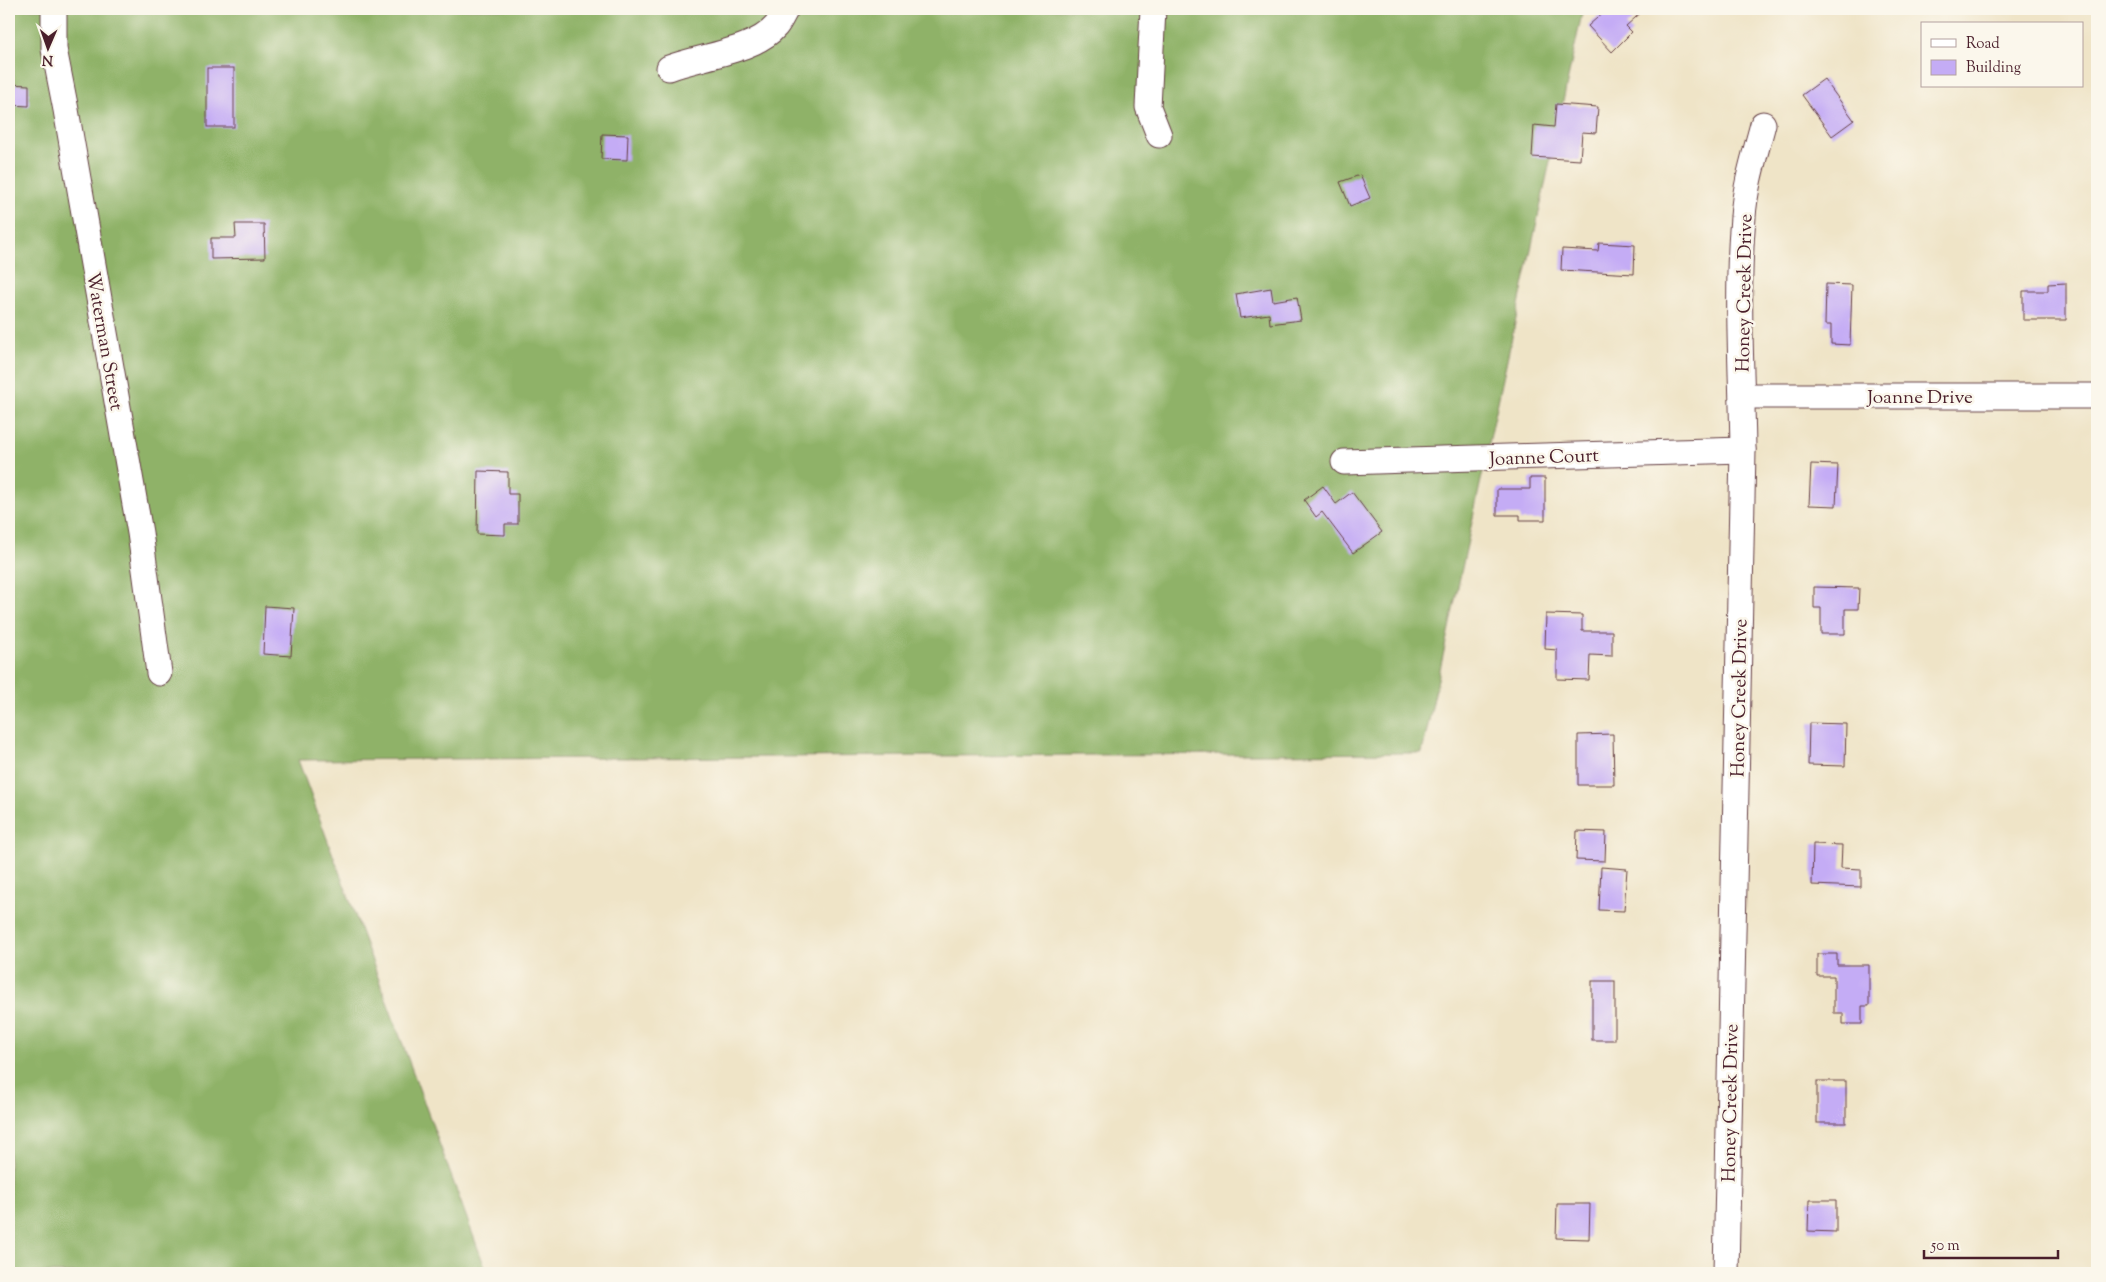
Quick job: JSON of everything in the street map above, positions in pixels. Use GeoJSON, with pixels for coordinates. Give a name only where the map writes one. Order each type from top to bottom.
{"type":"FeatureCollection","features":[{"type":"Feature","properties":{"kind":"street","name":"Waterman Street"},"geometry":{"type":"LineString","coordinates":[[54,9],[54,49],[140,533],[159,673]]}},
{"type":"Feature","properties":{"kind":"street"},"geometry":{"type":"LineString","coordinates":[[669,68],[757,42],[777,26],[786,9]]}},
{"type":"Feature","properties":{"kind":"street"},"geometry":{"type":"LineString","coordinates":[[1153,9],[1148,107],[1158,135]]}},
{"type":"Feature","properties":{"kind":"street","name":"Honey Creek Drive"},"geometry":{"type":"LineString","coordinates":[[1726,1273],[1743,450],[1743,396],[1739,337],[1742,218],[1745,195],[1763,124]]}},
{"type":"Feature","properties":{"kind":"street","name":"Joanne Drive"},"geometry":{"type":"LineString","coordinates":[[1743,396],[2097,396]]}},
{"type":"Feature","properties":{"kind":"street","name":"Joanne Court"},"geometry":{"type":"LineString","coordinates":[[1344,462],[1743,450]]}},
{"type":"Feature","properties":{"kind":"green space"},"geometry":{"type":"Polygon","coordinates":[[[9,9],[1583,9],[1422,753],[298,760],[487,1273],[9,1273],[9,9]]]}},
{"type":"Feature","properties":{"kind":"building"},"geometry":{"type":"Polygon","coordinates":[[[1607,9],[1645,9],[1626,26],[1632,32],[1612,52],[1588,26],[1607,9]]]}},
{"type":"Feature","properties":{"kind":"building"},"geometry":{"type":"Polygon","coordinates":[[[207,68],[234,68],[234,127],[207,127],[207,68]]]}},
{"type":"Feature","properties":{"kind":"building"},"geometry":{"type":"Polygon","coordinates":[[[1824,79],[1854,120],[1832,136],[1802,95],[1824,79]]]}},
{"type":"Feature","properties":{"kind":"building"},"geometry":{"type":"Polygon","coordinates":[[[9,84],[29,85],[29,106],[9,105],[9,84]]]}},
{"type":"Feature","properties":{"kind":"building"},"geometry":{"type":"Polygon","coordinates":[[[1556,104],[1598,107],[1596,133],[1582,132],[1580,160],[1532,157],[1534,125],[1554,127],[1556,104]]]}},
{"type":"Feature","properties":{"kind":"building"},"geometry":{"type":"Polygon","coordinates":[[[602,134],[628,135],[627,160],[601,159],[602,134]]]}},
{"type":"Feature","properties":{"kind":"building"},"geometry":{"type":"Polygon","coordinates":[[[1360,175],[1370,198],[1350,206],[1340,182],[1360,175]]]}},
{"type":"Feature","properties":{"kind":"building"},"geometry":{"type":"Polygon","coordinates":[[[235,224],[264,224],[265,258],[211,259],[211,238],[236,238],[235,224]]]}},
{"type":"Feature","properties":{"kind":"building"},"geometry":{"type":"Polygon","coordinates":[[[1599,243],[1635,245],[1634,274],[1561,270],[1562,249],[1598,251],[1599,243]]]}},
{"type":"Feature","properties":{"kind":"building"},"geometry":{"type":"Polygon","coordinates":[[[2066,283],[2066,320],[2023,320],[2023,291],[2048,291],[2048,284],[2066,283]]]}},
{"type":"Feature","properties":{"kind":"building"},"geometry":{"type":"Polygon","coordinates":[[[1826,284],[1852,285],[1850,345],[1831,344],[1831,325],[1825,325],[1826,284]]]}},
{"type":"Feature","properties":{"kind":"building"},"geometry":{"type":"Polygon","coordinates":[[[1271,288],[1273,301],[1297,297],[1301,320],[1270,324],[1269,314],[1240,318],[1236,294],[1271,288]]]}},
{"type":"Feature","properties":{"kind":"building"},"geometry":{"type":"Polygon","coordinates":[[[1811,464],[1838,465],[1836,506],[1809,505],[1811,464]]]}},
{"type":"Feature","properties":{"kind":"building"},"geometry":{"type":"Polygon","coordinates":[[[478,471],[508,472],[508,494],[518,494],[518,524],[505,524],[505,535],[477,534],[478,471]]]}},
{"type":"Feature","properties":{"kind":"building"},"geometry":{"type":"Polygon","coordinates":[[[1530,478],[1545,478],[1545,520],[1520,520],[1520,515],[1497,515],[1497,489],[1530,489],[1530,478]]]}},
{"type":"Feature","properties":{"kind":"building"},"geometry":{"type":"Polygon","coordinates":[[[1323,486],[1336,504],[1352,492],[1382,532],[1353,553],[1322,512],[1316,517],[1304,500],[1323,486]]]}},
{"type":"Feature","properties":{"kind":"building"},"geometry":{"type":"Polygon","coordinates":[[[1814,587],[1859,588],[1858,609],[1845,609],[1845,634],[1821,634],[1821,608],[1814,608],[1814,587]]]}},
{"type":"Feature","properties":{"kind":"building"},"geometry":{"type":"Polygon","coordinates":[[[265,606],[294,608],[291,656],[263,654],[265,606]]]}},
{"type":"Feature","properties":{"kind":"building"},"geometry":{"type":"Polygon","coordinates":[[[1546,614],[1582,615],[1582,631],[1612,631],[1612,656],[1590,655],[1589,680],[1557,679],[1557,650],[1545,649],[1546,614]]]}},
{"type":"Feature","properties":{"kind":"building"},"geometry":{"type":"Polygon","coordinates":[[[1809,723],[1846,724],[1845,766],[1808,765],[1809,723]]]}},
{"type":"Feature","properties":{"kind":"building"},"geometry":{"type":"Polygon","coordinates":[[[1613,734],[1614,785],[1578,785],[1578,735],[1613,734]]]}},
{"type":"Feature","properties":{"kind":"building"},"geometry":{"type":"Polygon","coordinates":[[[1577,831],[1606,832],[1605,861],[1576,860],[1577,831]]]}},
{"type":"Feature","properties":{"kind":"building"},"geometry":{"type":"Polygon","coordinates":[[[1813,844],[1842,845],[1841,868],[1861,869],[1861,887],[1812,885],[1813,844]]]}},
{"type":"Feature","properties":{"kind":"building"},"geometry":{"type":"Polygon","coordinates":[[[1601,867],[1627,869],[1624,911],[1599,910],[1601,867]]]}},
{"type":"Feature","properties":{"kind":"building"},"geometry":{"type":"Polygon","coordinates":[[[1817,954],[1837,954],[1837,965],[1869,965],[1869,1006],[1862,1006],[1862,1024],[1843,1024],[1843,1013],[1834,1013],[1834,976],[1817,976],[1817,954]]]}},
{"type":"Feature","properties":{"kind":"building"},"geometry":{"type":"Polygon","coordinates":[[[1592,981],[1615,981],[1615,1040],[1592,1040],[1592,981]]]}},
{"type":"Feature","properties":{"kind":"building"},"geometry":{"type":"Polygon","coordinates":[[[1817,1081],[1846,1081],[1846,1123],[1817,1123],[1817,1081]]]}},
{"type":"Feature","properties":{"kind":"building"},"geometry":{"type":"Polygon","coordinates":[[[1809,1200],[1836,1200],[1836,1232],[1808,1231],[1809,1200]]]}},
{"type":"Feature","properties":{"kind":"building"},"geometry":{"type":"Polygon","coordinates":[[[1557,1204],[1590,1204],[1589,1239],[1556,1238],[1557,1204]]]}}]}
